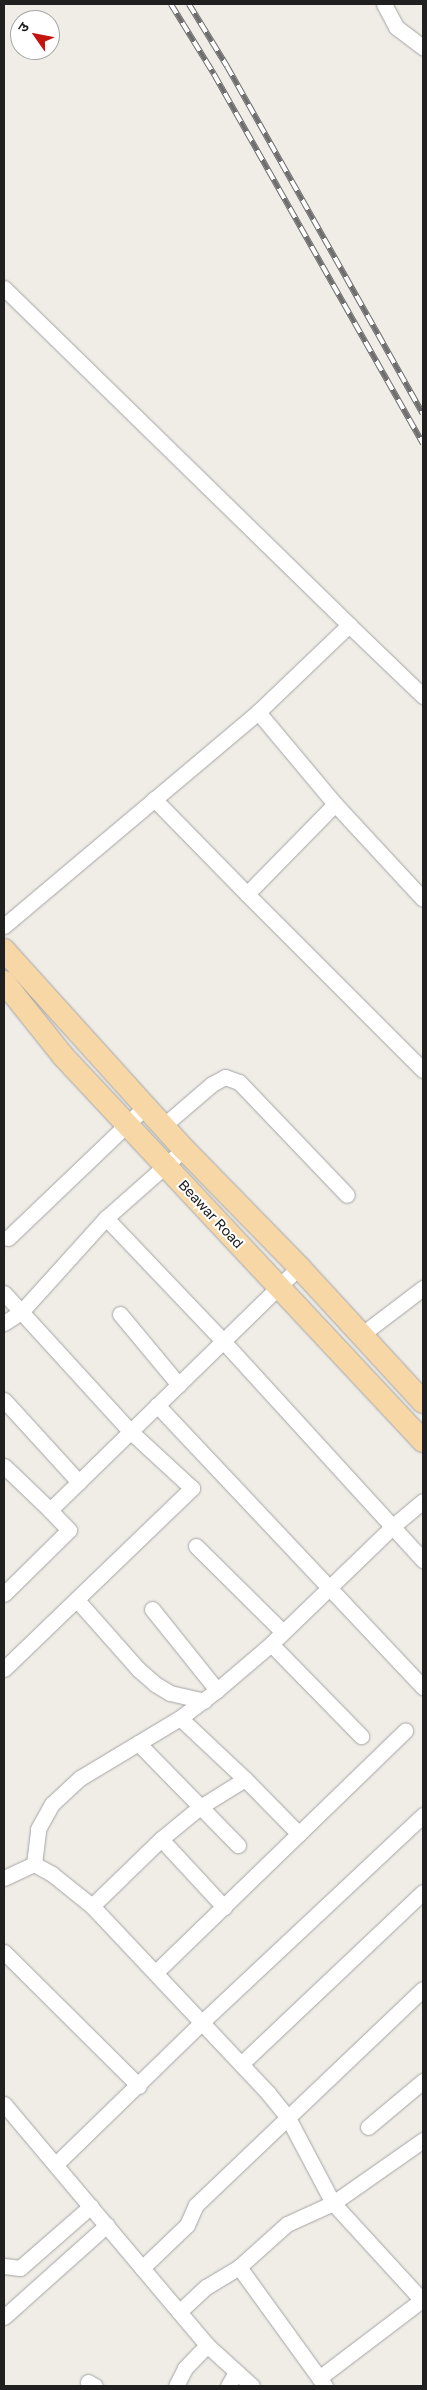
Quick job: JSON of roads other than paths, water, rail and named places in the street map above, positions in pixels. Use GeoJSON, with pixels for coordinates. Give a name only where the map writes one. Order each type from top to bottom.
{"type":"FeatureCollection","features":[{"type":"Feature","properties":{"kind":"main road","name":"Beawar Road"},"geometry":{"type":"LineString","coordinates":[[4,950],[8,979],[64,1056],[423,1441]]}},
{"type":"Feature","properties":{"kind":"main road","name":"Beawar Road"},"geometry":{"type":"LineString","coordinates":[[8,979],[146,1106],[184,1149],[299,1267],[423,1402]]}},
{"type":"Feature","properties":{"kind":"street"},"geometry":{"type":"LineString","coordinates":[[384,4],[396,27],[423,47]]}},
{"type":"Feature","properties":{"kind":"street"},"geometry":{"type":"LineString","coordinates":[[4,288],[423,696]]}},
{"type":"Feature","properties":{"kind":"street"},"geometry":{"type":"LineString","coordinates":[[4,926],[258,712],[349,625]]}},
{"type":"Feature","properties":{"kind":"street"},"geometry":{"type":"LineString","coordinates":[[258,712],[335,804],[423,899]]}},
{"type":"Feature","properties":{"kind":"street"},"geometry":{"type":"LineString","coordinates":[[154,799],[423,1070]]}},
{"type":"Feature","properties":{"kind":"street"},"geometry":{"type":"LineString","coordinates":[[247,894],[335,804]]}},
{"type":"Feature","properties":{"kind":"street"},"geometry":{"type":"LineString","coordinates":[[163,1126],[212,1084],[225,1077],[239,1082],[347,1195]]}},
{"type":"Feature","properties":{"kind":"street"},"geometry":{"type":"LineString","coordinates":[[8,1238],[146,1106]]}},
{"type":"Feature","properties":{"kind":"street"},"geometry":{"type":"LineString","coordinates":[[4,1323],[21,1312],[106,1218],[184,1149]]}},
{"type":"Feature","properties":{"kind":"street"},"geometry":{"type":"LineString","coordinates":[[106,1218],[223,1341],[423,1560]]}},
{"type":"Feature","properties":{"kind":"street"},"geometry":{"type":"LineString","coordinates":[[50,1510],[299,1267]]}},
{"type":"Feature","properties":{"kind":"street"},"geometry":{"type":"LineString","coordinates":[[361,1335],[423,1288]]}},
{"type":"Feature","properties":{"kind":"street"},"geometry":{"type":"LineString","coordinates":[[4,1293],[131,1432],[192,1488],[4,1669]]}},
{"type":"Feature","properties":{"kind":"street"},"geometry":{"type":"LineString","coordinates":[[120,1314],[179,1385]]}},
{"type":"Feature","properties":{"kind":"street"},"geometry":{"type":"LineString","coordinates":[[4,1400],[79,1482]]}},
{"type":"Feature","properties":{"kind":"street"},"geometry":{"type":"LineString","coordinates":[[157,1405],[423,1687]]}},
{"type":"Feature","properties":{"kind":"street"},"geometry":{"type":"LineString","coordinates":[[4,1466],[70,1530],[4,1594]]}},
{"type":"Feature","properties":{"kind":"street"},"geometry":{"type":"LineString","coordinates":[[34,1864],[38,1829],[52,1804],[80,1778],[191,1710],[217,1690],[271,1644],[393,1526],[423,1501]]}},
{"type":"Feature","properties":{"kind":"street"},"geometry":{"type":"LineString","coordinates":[[196,1546],[283,1632]]}},
{"type":"Feature","properties":{"kind":"street"},"geometry":{"type":"LineString","coordinates":[[77,1600],[138,1669],[191,1710],[245,1779],[299,1834]]}},
{"type":"Feature","properties":{"kind":"street"},"geometry":{"type":"LineString","coordinates":[[152,1610],[217,1690]]}},
{"type":"Feature","properties":{"kind":"street"},"geometry":{"type":"LineString","coordinates":[[271,1644],[362,1736]]}},
{"type":"Feature","properties":{"kind":"street"},"geometry":{"type":"LineString","coordinates":[[156,1972],[405,1731]]}},
{"type":"Feature","properties":{"kind":"street"},"geometry":{"type":"LineString","coordinates":[[138,1743],[238,1844]]}},
{"type":"Feature","properties":{"kind":"street"},"geometry":{"type":"LineString","coordinates":[[92,1906],[161,1839],[200,1807],[245,1779]]}},
{"type":"Feature","properties":{"kind":"street"},"geometry":{"type":"LineString","coordinates":[[56,2164],[202,2022],[423,1815]]}},
{"type":"Feature","properties":{"kind":"street"},"geometry":{"type":"LineString","coordinates":[[161,1839],[224,1907]]}},
{"type":"Feature","properties":{"kind":"street"},"geometry":{"type":"LineString","coordinates":[[4,1878],[34,1864]]}},
{"type":"Feature","properties":{"kind":"street"},"geometry":{"type":"LineString","coordinates":[[34,1864],[65,1883],[92,1906],[241,2064],[288,2118],[333,2203],[422,2299],[322,2382],[239,2267]]}},
{"type":"Feature","properties":{"kind":"street"},"geometry":{"type":"LineString","coordinates":[[241,2064],[423,1892]]}},
{"type":"Feature","properties":{"kind":"street"},"geometry":{"type":"LineString","coordinates":[[4,1952],[138,2086]]}},
{"type":"Feature","properties":{"kind":"street"},"geometry":{"type":"LineString","coordinates":[[142,2268],[187,2225],[196,2205],[423,1989]]}},
{"type":"Feature","properties":{"kind":"street"},"geometry":{"type":"LineString","coordinates":[[368,2128],[423,2082]]}},
{"type":"Feature","properties":{"kind":"street"},"geometry":{"type":"LineString","coordinates":[[4,2104],[207,2345],[252,2386]]}},
{"type":"Feature","properties":{"kind":"street"},"geometry":{"type":"LineString","coordinates":[[180,2312],[206,2287],[239,2267],[287,2224],[333,2203],[423,2140]]}},
{"type":"Feature","properties":{"kind":"street"},"geometry":{"type":"LineString","coordinates":[[4,2266],[20,2268],[91,2206]]}},
{"type":"Feature","properties":{"kind":"street"},"geometry":{"type":"LineString","coordinates":[[4,2317],[107,2225]]}},
{"type":"Feature","properties":{"kind":"street"},"geometry":{"type":"LineString","coordinates":[[176,2386],[185,2368],[207,2345]]}},
{"type":"Feature","properties":{"kind":"street"},"geometry":{"type":"LineString","coordinates":[[228,2386],[236,2372]]}},
{"type":"Feature","properties":{"kind":"railway"},"geometry":{"type":"LineString","coordinates":[[171,4],[214,74],[423,444]]}},
{"type":"Feature","properties":{"kind":"railway"},"geometry":{"type":"LineString","coordinates":[[189,4],[227,66],[423,414]]}}]}
